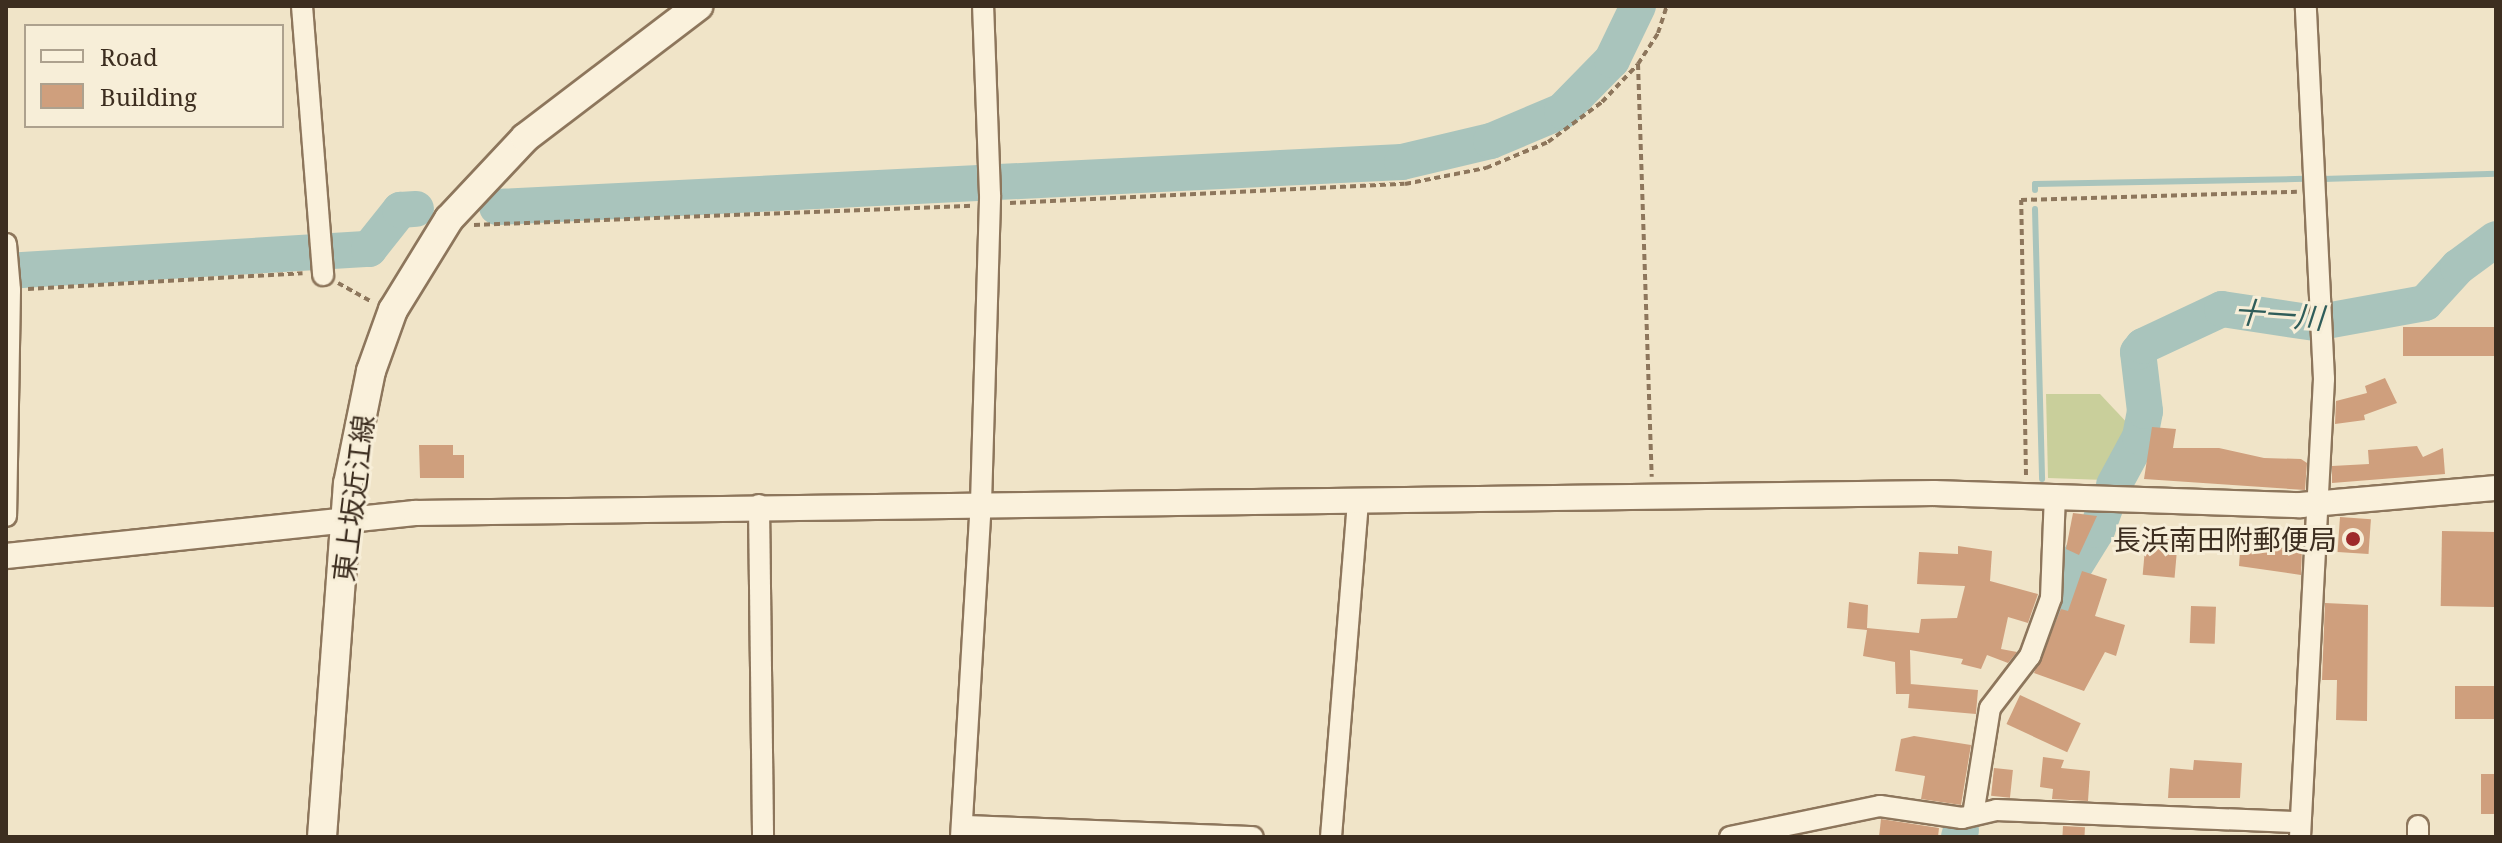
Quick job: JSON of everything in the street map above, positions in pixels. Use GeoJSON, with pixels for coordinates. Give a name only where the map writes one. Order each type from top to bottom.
{"type":"FeatureCollection","features":[{"type":"Feature","properties":{"kind":"main road","name":"東上坂近江線"},"geometry":{"type":"LineString","coordinates":[[322,837],[347,520],[359,423],[393,310],[449,219],[525,138],[698,6]]}},
{"type":"Feature","properties":{"kind":"street"},"geometry":{"type":"LineString","coordinates":[[302,6],[323,273]]}},
{"type":"Feature","properties":{"kind":"street"},"geometry":{"type":"LineString","coordinates":[[983,6],[989,199],[981,503],[962,832],[1253,837]]}},
{"type":"Feature","properties":{"kind":"street"},"geometry":{"type":"LineString","coordinates":[[1730,837],[1880,806],[1962,818],[1996,810],[2300,829],[2322,502],[2323,323],[2306,6]]}},
{"type":"Feature","properties":{"kind":"street"},"geometry":{"type":"LineString","coordinates":[[6,516],[10,287],[7,250]]}},
{"type":"Feature","properties":{"kind":"street"},"geometry":{"type":"LineString","coordinates":[[6,556],[415,513],[759,505],[1358,501],[1652,495],[2026,494],[2322,502],[2496,488]]}},
{"type":"Feature","properties":{"kind":"street"},"geometry":{"type":"LineString","coordinates":[[1973,815],[1990,708],[2030,656],[2051,598],[2055,495]]}},
{"type":"Feature","properties":{"kind":"street"},"geometry":{"type":"LineString","coordinates":[[1331,837],[1358,501]]}},
{"type":"Feature","properties":{"kind":"street"},"geometry":{"type":"LineString","coordinates":[[759,505],[763,837]]}},
{"type":"Feature","properties":{"kind":"path"},"geometry":{"type":"LineString","coordinates":[[449,219],[483,226],[989,199],[1405,184],[1486,168],[1548,142],[1602,102],[1638,64],[1658,33],[1667,6]]}},
{"type":"Feature","properties":{"kind":"path"},"geometry":{"type":"LineString","coordinates":[[1638,64],[1652,495]]}},
{"type":"Feature","properties":{"kind":"path"},"geometry":{"type":"LineString","coordinates":[[2026,494],[2021,200],[2318,192]]}},
{"type":"Feature","properties":{"kind":"path"},"geometry":{"type":"LineString","coordinates":[[10,287],[323,273],[393,310]]}},
{"type":"Feature","properties":{"kind":"green space"},"geometry":{"type":"Polygon","coordinates":[[[2046,394],[2100,394],[2131,427],[2105,480],[2048,478],[2046,394]]]}},
{"type":"Feature","properties":{"kind":"building"},"geometry":{"type":"Polygon","coordinates":[[[2403,327],[2496,327],[2496,356],[2403,356],[2403,327]]]}},
{"type":"Feature","properties":{"kind":"building"},"geometry":{"type":"Polygon","coordinates":[[[2385,378],[2397,403],[2364,415],[2365,420],[2335,424],[2336,401],[2367,393],[2365,386],[2385,378]]]}},
{"type":"Feature","properties":{"kind":"building"},"geometry":{"type":"Polygon","coordinates":[[[2152,427],[2176,429],[2173,448],[2219,448],[2264,458],[2301,459],[2307,463],[2305,490],[2144,479],[2152,427]]]}},
{"type":"Feature","properties":{"kind":"building"},"geometry":{"type":"Polygon","coordinates":[[[419,445],[453,445],[453,455],[464,455],[464,478],[420,478],[419,445]]]}},
{"type":"Feature","properties":{"kind":"building"},"geometry":{"type":"Polygon","coordinates":[[[2417,446],[2423,457],[2443,448],[2445,474],[2332,483],[2332,466],[2369,464],[2368,450],[2417,446]]]}},
{"type":"Feature","properties":{"kind":"building"},"geometry":{"type":"Polygon","coordinates":[[[2073,513],[2097,516],[2079,555],[2066,549],[2073,513]]]}},
{"type":"Feature","properties":{"kind":"building"},"geometry":{"type":"Polygon","coordinates":[[[2340,517],[2371,519],[2368,554],[2338,552],[2340,517]]]}},
{"type":"Feature","properties":{"kind":"building"},"geometry":{"type":"Polygon","coordinates":[[[2442,531],[2496,532],[2495,607],[2441,606],[2442,531]]]}},
{"type":"Feature","properties":{"kind":"building"},"geometry":{"type":"Polygon","coordinates":[[[2146,537],[2178,540],[2175,578],[2143,575],[2146,537]]]}},
{"type":"Feature","properties":{"kind":"building"},"geometry":{"type":"Polygon","coordinates":[[[2241,538],[2261,539],[2261,546],[2302,549],[2301,575],[2239,566],[2241,538]]]}},
{"type":"Feature","properties":{"kind":"building"},"geometry":{"type":"Polygon","coordinates":[[[1958,546],[1992,551],[1990,581],[2038,594],[2028,623],[2008,617],[2001,649],[2017,652],[2008,663],[1987,655],[1981,669],[1961,664],[1963,659],[1910,650],[1911,694],[1896,694],[1895,662],[1863,656],[1867,630],[1847,628],[1849,602],[1868,605],[1867,628],[1919,633],[1921,619],[1957,618],[1965,586],[1917,584],[1919,552],[1958,554],[1958,546]]]}},
{"type":"Feature","properties":{"kind":"building"},"geometry":{"type":"Polygon","coordinates":[[[2082,571],[2107,579],[2095,616],[2125,625],[2116,656],[2105,652],[2084,691],[2034,673],[2061,609],[2068,611],[2082,571]]]}},
{"type":"Feature","properties":{"kind":"building"},"geometry":{"type":"Polygon","coordinates":[[[2325,603],[2368,605],[2367,721],[2336,720],[2337,680],[2322,680],[2325,603]]]}},
{"type":"Feature","properties":{"kind":"building"},"geometry":{"type":"Polygon","coordinates":[[[2191,606],[2216,607],[2215,644],[2190,643],[2191,606]]]}},
{"type":"Feature","properties":{"kind":"building"},"geometry":{"type":"Polygon","coordinates":[[[1910,684],[1978,690],[1976,714],[1908,708],[1910,684]]]}},
{"type":"Feature","properties":{"kind":"building"},"geometry":{"type":"Polygon","coordinates":[[[2455,686],[2496,686],[2496,719],[2455,719],[2455,686]]]}},
{"type":"Feature","properties":{"kind":"building"},"geometry":{"type":"Polygon","coordinates":[[[2020,695],[2081,723],[2067,752],[2006,724],[2020,695]]]}},
{"type":"Feature","properties":{"kind":"building"},"geometry":{"type":"Polygon","coordinates":[[[1914,736],[1971,745],[1961,805],[1921,799],[1925,776],[1895,771],[1901,739],[1914,736]]]}},
{"type":"Feature","properties":{"kind":"building"},"geometry":{"type":"Polygon","coordinates":[[[2043,757],[2064,760],[2061,768],[2090,771],[2088,801],[2052,799],[2053,789],[2040,787],[2043,757]]]}},
{"type":"Feature","properties":{"kind":"building"},"geometry":{"type":"Polygon","coordinates":[[[2194,760],[2242,763],[2240,798],[2168,798],[2170,768],[2193,770],[2194,760]]]}},
{"type":"Feature","properties":{"kind":"building"},"geometry":{"type":"Polygon","coordinates":[[[1994,768],[2013,770],[2010,798],[1991,796],[1994,768]]]}},
{"type":"Feature","properties":{"kind":"building"},"geometry":{"type":"Polygon","coordinates":[[[2481,774],[2496,774],[2496,814],[2481,814],[2481,774]]]}},
{"type":"Feature","properties":{"kind":"building"},"geometry":{"type":"Polygon","coordinates":[[[1881,819],[1939,828],[1938,837],[1879,837],[1881,819]]]}},
{"type":"Feature","properties":{"kind":"building"},"geometry":{"type":"Polygon","coordinates":[[[2063,826],[2085,827],[2084,837],[2062,837],[2063,826]]]}},
{"type":"Feature","properties":{"kind":"waterway"},"geometry":{"type":"LineString","coordinates":[[497,207],[1402,162],[1491,141],[1562,111],[1612,60],[1638,6]]}},
{"type":"Feature","properties":{"kind":"waterway"},"geometry":{"type":"LineString","coordinates":[[2323,179],[2496,174]]}},
{"type":"Feature","properties":{"kind":"waterway"},"geometry":{"type":"LineString","coordinates":[[2035,190],[2035,184],[2304,179]]}},
{"type":"Feature","properties":{"kind":"waterway"},"geometry":{"type":"LineString","coordinates":[[6,271],[369,249],[400,210],[416,209]]}},
{"type":"Feature","properties":{"kind":"waterway"},"geometry":{"type":"LineString","coordinates":[[2035,209],[2042,479]]}},
{"type":"Feature","properties":{"kind":"waterway","name":"十一川"},"geometry":{"type":"LineString","coordinates":[[2114,485],[2140,437],[2145,411],[2138,352],[2143,346],[2222,309],[2315,323],[2425,303],[2458,267],[2496,239]]}},
{"type":"Feature","properties":{"kind":"waterway","name":"十一川"},"geometry":{"type":"LineString","coordinates":[[2047,635],[2063,585],[2097,530],[2106,505]]}},
{"type":"Feature","properties":{"kind":"waterway","name":"十一川"},"geometry":{"type":"LineString","coordinates":[[1959,837],[1961,830]]}},
{"type":"Feature","properties":{"kind":"place","name":"長浜南田附郵便局"},"geometry":{"type":"Point","coordinates":[2353,539]}}]}
